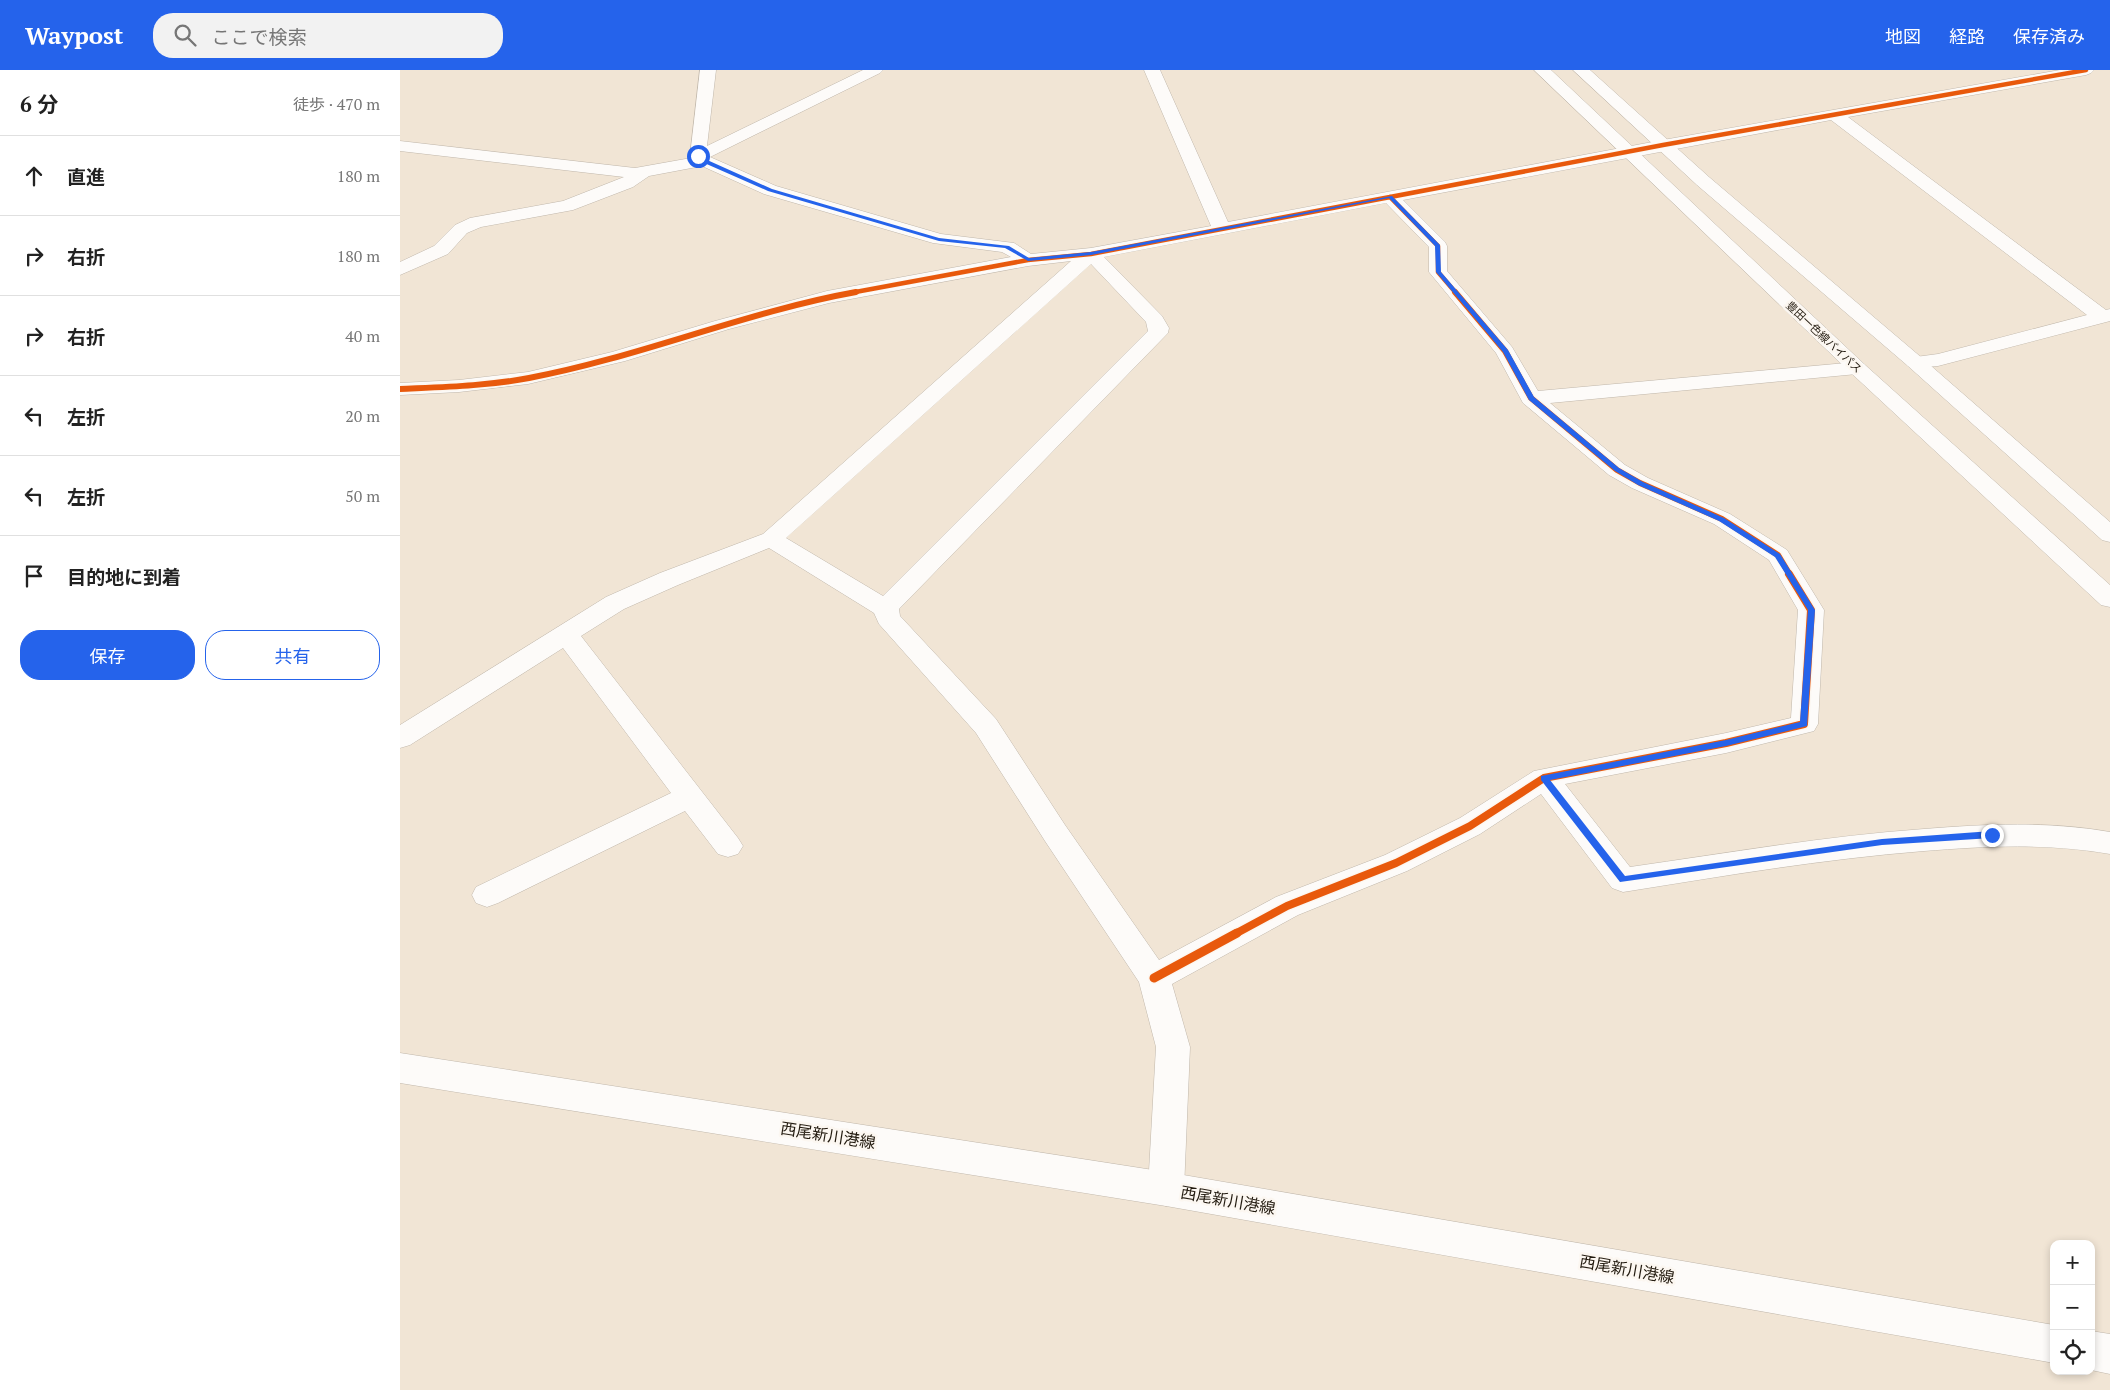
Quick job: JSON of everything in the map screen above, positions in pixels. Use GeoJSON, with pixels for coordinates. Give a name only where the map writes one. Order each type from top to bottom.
{"type":"FeatureCollection","features":[{"type":"Feature","properties":{"kind":"street"},"geometry":{"type":"LineString","coordinates":[[701,159],[708,70]]}},
{"type":"Feature","properties":{"kind":"street"},"geometry":{"type":"LineString","coordinates":[[400,146],[634,173],[644,172],[701,159],[720,147],[875,70]]}},
{"type":"Feature","properties":{"kind":"street"},"geometry":{"type":"LineString","coordinates":[[1152,70],[1222,229]]}},
{"type":"Feature","properties":{"kind":"street","name":"豊田一色線バイパス"},"geometry":{"type":"LineString","coordinates":[[1542,70],[1858,368],[2110,599]]}},
{"type":"Feature","properties":{"kind":"street"},"geometry":{"type":"LineString","coordinates":[[1582,70],[1663,145],[1916,362],[2110,535]]}},
{"type":"Feature","properties":{"kind":"street"},"geometry":{"type":"LineString","coordinates":[[400,389],[479,384],[528,378],[618,358],[722,325],[827,297],[1028,260],[1091,254],[1663,145],[2086,70]]}},
{"type":"Feature","properties":{"kind":"street"},"geometry":{"type":"LineString","coordinates":[[1835,116],[2106,316]]}},
{"type":"Feature","properties":{"kind":"street"},"geometry":{"type":"LineString","coordinates":[[701,159],[770,190],[939,239],[1007,247],[1028,260]]}},
{"type":"Feature","properties":{"kind":"street"},"geometry":{"type":"LineString","coordinates":[[400,269],[441,250],[462,229],[476,222],[567,206],[627,183],[644,172]]}},
{"type":"Feature","properties":{"kind":"street"},"geometry":{"type":"LineString","coordinates":[[1154,978],[1287,906],[1396,863],[1470,826],[1544,778],[1726,743],[1804,724],[1811,610],[1778,555],[1722,519],[1640,483],[1617,470],[1531,398],[1505,351],[1438,272],[1438,246],[1390,197]]}},
{"type":"Feature","properties":{"kind":"street"},"geometry":{"type":"LineString","coordinates":[[400,738],[615,603],[669,579],[771,539],[1091,254]]}},
{"type":"Feature","properties":{"kind":"street"},"geometry":{"type":"LineString","coordinates":[[886,609],[894,598],[1158,333],[1159,328],[1155,320],[1091,254]]}},
{"type":"Feature","properties":{"kind":"street"},"geometry":{"type":"LineString","coordinates":[[1916,362],[1938,360],[2106,316]]}},
{"type":"Feature","properties":{"kind":"street"},"geometry":{"type":"LineString","coordinates":[[1531,398],[1858,368]]}},
{"type":"Feature","properties":{"kind":"street"},"geometry":{"type":"LineString","coordinates":[[771,539],[886,609],[888,618],[986,726],[1055,833],[1154,978],[1173,1047],[1166,1189]]}},
{"type":"Feature","properties":{"kind":"street"},"geometry":{"type":"LineString","coordinates":[[566,634],[728,846]]}},
{"type":"Feature","properties":{"kind":"street"},"geometry":{"type":"LineString","coordinates":[[1544,778],[1623,880],[1882,842],[1992,835],[2082,837],[2110,843]]}},
{"type":"Feature","properties":{"kind":"street"},"geometry":{"type":"LineString","coordinates":[[487,895],[690,796]]}},
{"type":"Feature","properties":{"kind":"street","name":"西尾新川港線"},"geometry":{"type":"LineString","coordinates":[[400,1068],[1166,1189],[2050,1343]]}},
{"type":"Feature","properties":{"kind":"street"},"geometry":{"type":"LineString","coordinates":[[2095,1351],[2110,1354]]}},
{"type":"Feature","properties":{"kind":"cycle path"},"geometry":{"type":"LineString","coordinates":[[400,389],[459,386],[528,378],[618,357],[722,325],[827,297],[1028,260],[1091,254],[1663,145],[2086,70]]}},
{"type":"Feature","properties":{"kind":"cycle path"},"geometry":{"type":"LineString","coordinates":[[1154,978],[1287,906],[1396,863],[1470,826],[1544,778],[1726,743],[1804,724],[1811,610],[1778,555],[1722,519],[1640,483],[1617,470],[1531,398],[1505,351],[1438,272],[1438,246],[1390,197]]}},
{"type":"Feature","properties":{"kind":"route"},"geometry":{"type":"LineString","coordinates":[[698,156],[704,161],[770,190],[922,235],[939,239],[1007,247],[1028,260],[1091,254],[1390,197],[1438,246],[1438,272],[1505,351],[1531,398],[1617,470],[1640,483],[1722,519],[1778,555],[1811,610],[1804,724],[1726,743],[1544,778],[1623,880],[1882,842],[1992,835]]}}]}
